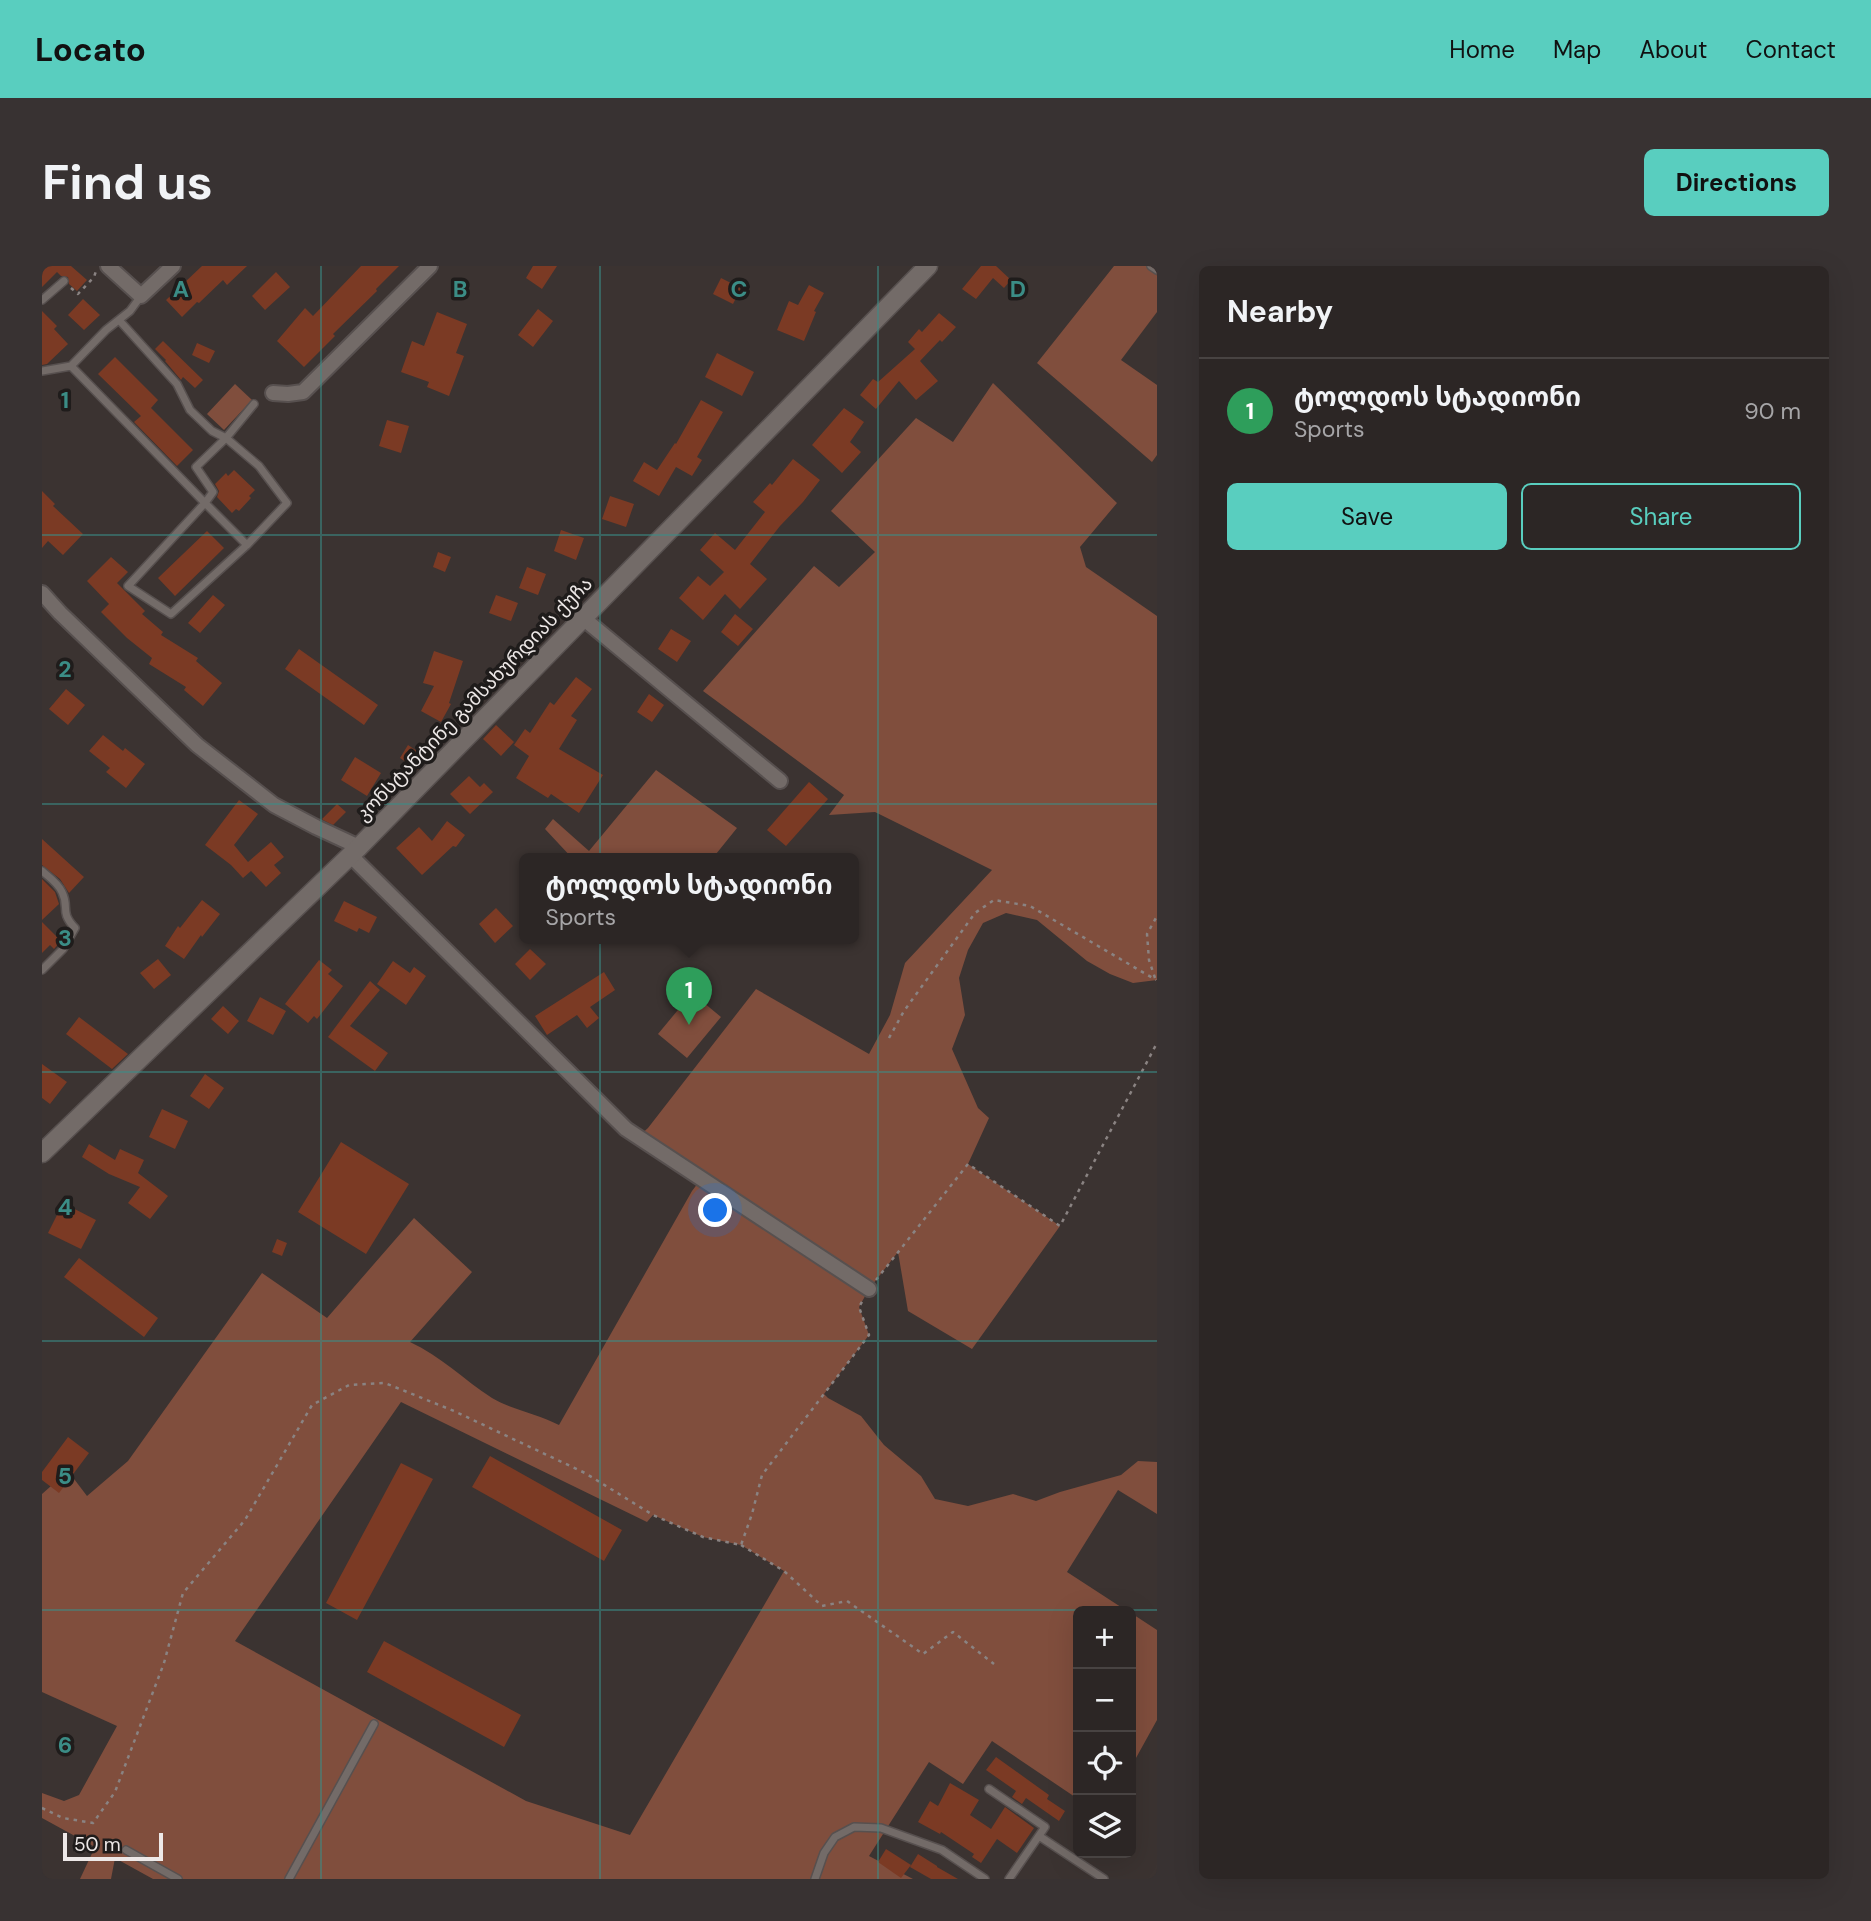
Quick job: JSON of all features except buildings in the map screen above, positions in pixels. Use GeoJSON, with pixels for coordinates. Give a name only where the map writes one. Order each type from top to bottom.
{"type":"FeatureCollection","features":[{"type":"Feature","properties":{"kind":"street"},"geometry":{"type":"LineString","coordinates":[[108,266],[141,296],[173,266]]}},
{"type":"Feature","properties":{"kind":"street"},"geometry":{"type":"LineString","coordinates":[[273,393],[303,392],[430,266]]}},
{"type":"Feature","properties":{"kind":"street","name":"კონსტანტინე გამსახურდიას ქუჩა"},"geometry":{"type":"LineString","coordinates":[[42,1153],[355,851],[928,266]]}},
{"type":"Feature","properties":{"kind":"street"},"geometry":{"type":"LineString","coordinates":[[42,593],[197,745],[274,805],[355,851],[626,1129],[869,1289]]}},
{"type":"Feature","properties":{"kind":"street"},"geometry":{"type":"LineString","coordinates":[[583,618],[780,781]]}},
{"type":"Feature","properties":{"kind":"lane"},"geometry":{"type":"LineString","coordinates":[[1151,266],[1157,270]]}},
{"type":"Feature","properties":{"kind":"lane"},"geometry":{"type":"LineString","coordinates":[[42,300],[64,281]]}},
{"type":"Feature","properties":{"kind":"lane"},"geometry":{"type":"LineString","coordinates":[[42,371],[71,366],[106,330],[130,311],[141,296]]}},
{"type":"Feature","properties":{"kind":"lane"},"geometry":{"type":"LineString","coordinates":[[119,320],[177,384],[190,410],[212,431],[226,438],[259,467],[287,503],[247,545],[171,614],[128,586],[213,492],[196,467],[226,438],[254,404]]}},
{"type":"Feature","properties":{"kind":"lane"},"geometry":{"type":"LineString","coordinates":[[71,366],[247,545]]}},
{"type":"Feature","properties":{"kind":"lane"},"geometry":{"type":"LineString","coordinates":[[42,871],[63,893],[66,918],[75,928],[63,949],[42,970]]}},
{"type":"Feature","properties":{"kind":"lane"},"geometry":{"type":"LineString","coordinates":[[289,1879],[374,1724]]}},
{"type":"Feature","properties":{"kind":"lane"},"geometry":{"type":"LineString","coordinates":[[989,1789],[1045,1827],[1009,1879]]}},
{"type":"Feature","properties":{"kind":"lane"},"geometry":{"type":"LineString","coordinates":[[816,1879],[829,1845],[835,1838],[854,1827],[881,1828],[942,1850],[985,1879]]}},
{"type":"Feature","properties":{"kind":"lane"},"geometry":{"type":"LineString","coordinates":[[1039,1836],[1104,1879]]}},
{"type":"Feature","properties":{"kind":"lane"},"geometry":{"type":"LineString","coordinates":[[126,1850],[178,1879]]}},
{"type":"Feature","properties":{"kind":"path"},"geometry":{"type":"LineString","coordinates":[[64,281],[78,294],[94,277],[98,266]]}},
{"type":"Feature","properties":{"kind":"path"},"geometry":{"type":"LineString","coordinates":[[890,1038],[904,1011],[975,913],[993,900],[1030,906],[1156,980]]}},
{"type":"Feature","properties":{"kind":"path"},"geometry":{"type":"LineString","coordinates":[[1156,980],[1149,960],[1147,934],[1157,916]]}},
{"type":"Feature","properties":{"kind":"path"},"geometry":{"type":"LineString","coordinates":[[741,1545],[762,1475],[869,1335],[859,1307],[869,1289],[968,1164],[1060,1226],[1157,1043]]}},
{"type":"Feature","properties":{"kind":"path"},"geometry":{"type":"LineString","coordinates":[[42,1808],[63,1818],[93,1823],[116,1791],[164,1663],[183,1593],[245,1520],[312,1405],[349,1385],[384,1383],[454,1411],[585,1474],[653,1515],[703,1537],[741,1545],[784,1571],[822,1606],[847,1601],[923,1654],[953,1632],[994,1664]]}},
{"type":"Feature","properties":{"kind":"shaded area"},"geometry":{"type":"Polygon","coordinates":[[[1114,266],[1151,266],[1157,270],[1157,312],[1121,360],[1157,385],[1157,455],[1152,462],[1037,363],[1114,266]]]}},
{"type":"Feature","properties":{"kind":"shaded area"},"geometry":{"type":"Polygon","coordinates":[[[993,383],[1117,503],[1080,547],[1086,567],[1157,616],[1157,980],[1133,983],[1110,974],[1087,961],[1037,920],[1006,913],[983,923],[968,950],[959,978],[965,1015],[952,1049],[978,1108],[989,1118],[968,1164],[1060,1226],[972,1349],[908,1311],[898,1252],[869,1289],[859,1307],[869,1335],[824,1394],[861,1416],[884,1445],[921,1476],[935,1499],[968,1506],[1013,1494],[1036,1501],[1121,1475],[1138,1461],[1157,1462],[1157,1514],[1118,1490],[1067,1572],[1119,1606],[1073,1606],[1073,1796],[992,1741],[963,1784],[929,1762],[869,1856],[913,1879],[153,1879],[115,1858],[111,1879],[80,1879],[95,1847],[42,1818],[42,1793],[64,1801],[79,1795],[117,1726],[42,1692],[42,1494],[68,1471],[87,1496],[128,1461],[262,1273],[327,1318],[414,1218],[472,1272],[410,1342],[432,1354],[492,1398],[559,1425],[701,1179],[638,1137],[648,1128],[756,989],[869,1054],[890,1015],[905,963],[992,870],[875,812],[829,815],[844,795],[703,691],[814,566],[839,587],[875,552],[831,511],[916,418],[953,442],[993,383]],[[401,1402],[235,1641],[526,1801],[630,1835],[784,1571],[741,1545],[703,1537],[653,1515],[647,1522],[401,1402]]]}},
{"type":"Feature","properties":{"kind":"shaded area"},"geometry":{"type":"Polygon","coordinates":[[[235,384],[252,400],[224,430],[207,414],[235,384]]]}},
{"type":"Feature","properties":{"kind":"shaded area"},"geometry":{"type":"Polygon","coordinates":[[[656,770],[737,828],[717,853],[567,853],[545,829],[553,819],[589,851],[656,770]]]}},
{"type":"Feature","properties":{"kind":"shaded area"},"geometry":{"type":"Polygon","coordinates":[[[692,993],[721,1017],[687,1058],[658,1034],[692,993]]]}},
{"type":"Feature","properties":{"kind":"shaded area"},"geometry":{"type":"Polygon","coordinates":[[[1136,1616],[1157,1630],[1157,1720],[1136,1758],[1136,1616]]]}},
{"type":"Feature","properties":{"kind":"place","name":"ტოლდოს სტადიონი"},"geometry":{"type":"Point","coordinates":[689,1025]}}]}
